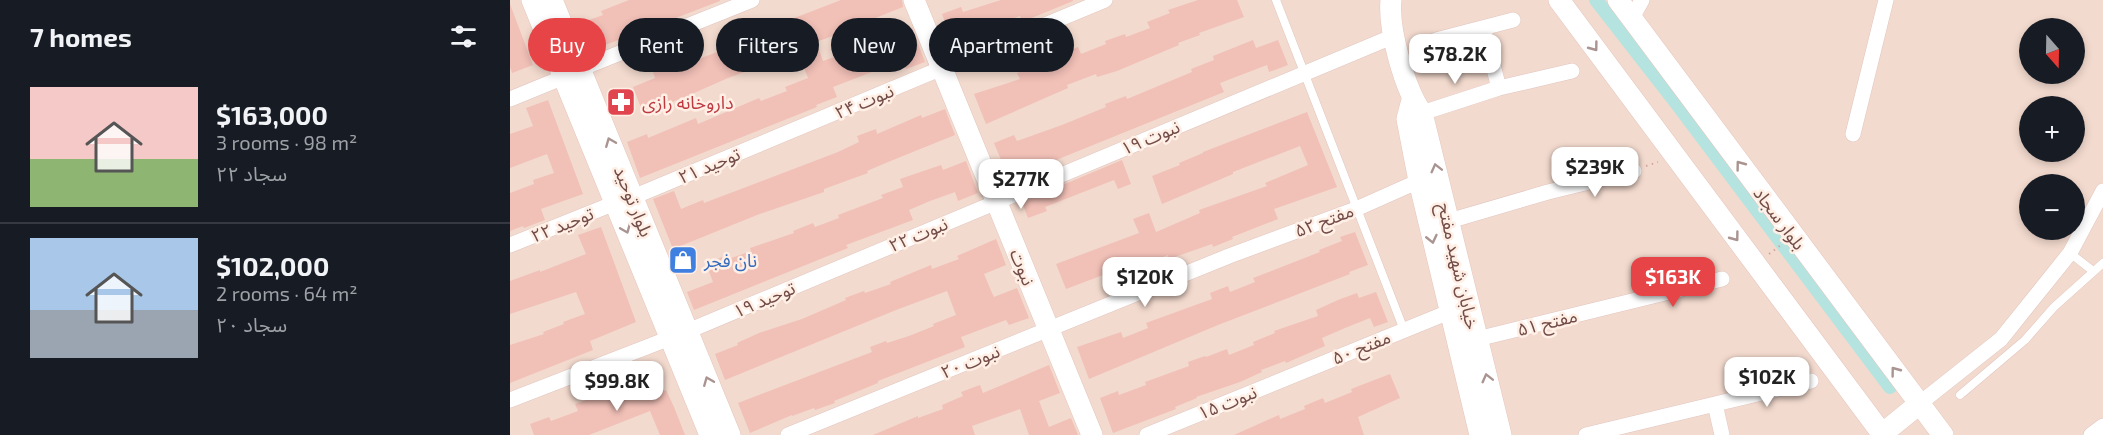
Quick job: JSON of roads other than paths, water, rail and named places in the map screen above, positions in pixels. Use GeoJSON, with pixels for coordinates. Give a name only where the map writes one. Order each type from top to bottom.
{"type":"FeatureCollection","features":[{"type":"Feature","properties":{"kind":"street","name":"بلوار توحید"},"geometry":{"type":"LineString","coordinates":[[532,0],[572,73],[679,334],[730,435]]}},
{"type":"Feature","properties":{"kind":"street","name":"بلوار توحید"},"geometry":{"type":"LineString","coordinates":[[552,0],[572,73]]}},
{"type":"Feature","properties":{"kind":"street","name":"نبوت"},"geometry":{"type":"LineString","coordinates":[[914,0],[929,36]]}},
{"type":"Feature","properties":{"kind":"street","name":"نبوت ۲۴"},"geometry":{"type":"LineString","coordinates":[[1062,18],[1105,0]]}},
{"type":"Feature","properties":{"kind":"street","name":"خیابان شهید مفتح"},"geometry":{"type":"LineString","coordinates":[[1391,0],[1394,36],[1417,107],[1449,221],[1501,435]]}},
{"type":"Feature","properties":{"kind":"street"},"geometry":{"type":"LineString","coordinates":[[1559,0],[1882,435],[2001,339],[2070,254],[2103,191]]}},
{"type":"Feature","properties":{"kind":"street","name":"بلوار سجاد"},"geometry":{"type":"LineString","coordinates":[[1618,0],[1637,9],[1793,236],[1942,435]]}},
{"type":"Feature","properties":{"kind":"street"},"geometry":{"type":"LineString","coordinates":[[1853,134],[1886,0]]}},
{"type":"Feature","properties":{"kind":"street"},"geometry":{"type":"LineString","coordinates":[[510,99],[744,3]]}},
{"type":"Feature","properties":{"kind":"street"},"geometry":{"type":"LineString","coordinates":[[1436,40],[1513,20]]}},
{"type":"Feature","properties":{"kind":"street"},"geometry":{"type":"LineString","coordinates":[[1484,28],[1499,88]]}},
{"type":"Feature","properties":{"kind":"street","name":"نبوت ۱۹"},"geometry":{"type":"LineString","coordinates":[[996,201],[1394,36]]}},
{"type":"Feature","properties":{"kind":"street"},"geometry":{"type":"LineString","coordinates":[[1417,107],[1572,70]]}},
{"type":"Feature","properties":{"kind":"street","name":"نبوت ۲۴"},"geometry":{"type":"LineString","coordinates":[[785,134],[932,72]]}},
{"type":"Feature","properties":{"kind":"street","name":"نبوت"},"geometry":{"type":"LineString","coordinates":[[944,72],[1092,435]]}},
{"type":"Feature","properties":{"kind":"street","name":"خیابان شهید مفتح"},"geometry":{"type":"LineString","coordinates":[[1417,107],[1407,119],[1449,312],[1480,435]]}},
{"type":"Feature","properties":{"kind":"street","name":"توحید ۲۱"},"geometry":{"type":"LineString","coordinates":[[624,200],[785,134]]}},
{"type":"Feature","properties":{"kind":"street"},"geometry":{"type":"LineString","coordinates":[[1449,221],[1548,192],[1634,171]]}},
{"type":"Feature","properties":{"kind":"street","name":"مفتح ۵۲"},"geometry":{"type":"LineString","coordinates":[[1048,329],[1229,256],[1356,209],[1419,181]]}},
{"type":"Feature","properties":{"kind":"street","name":"توحید ۲۲"},"geometry":{"type":"LineString","coordinates":[[510,245],[624,200]]}},
{"type":"Feature","properties":{"kind":"street","name":"نبوت ۲۲"},"geometry":{"type":"LineString","coordinates":[[839,267],[996,201]]}},
{"type":"Feature","properties":{"kind":"street","name":"توحید ۱۹"},"geometry":{"type":"LineString","coordinates":[[517,398],[839,267]]}},
{"type":"Feature","properties":{"kind":"street","name":"مفتح ۵۱"},"geometry":{"type":"LineString","coordinates":[[1477,339],[1722,279]]}},
{"type":"Feature","properties":{"kind":"street","name":"مفتح ۵۰"},"geometry":{"type":"LineString","coordinates":[[1274,383],[1449,312]]}},
{"type":"Feature","properties":{"kind":"street","name":"نبوت ۲۰"},"geometry":{"type":"LineString","coordinates":[[788,435],[1048,329]]}},
{"type":"Feature","properties":{"kind":"street","name":"بلوار توحید"},"geometry":{"type":"LineString","coordinates":[[679,334],[710,435]]}},
{"type":"Feature","properties":{"kind":"street"},"geometry":{"type":"LineString","coordinates":[[1586,435],[1811,381]]}},
{"type":"Feature","properties":{"kind":"street","name":"نبوت ۱۵"},"geometry":{"type":"LineString","coordinates":[[1147,435],[1274,383]]}},
{"type":"Feature","properties":{"kind":"street"},"geometry":{"type":"LineString","coordinates":[[1715,404],[1722,435]]}},
{"type":"Feature","properties":{"kind":"street"},"geometry":{"type":"LineString","coordinates":[[2091,435],[2103,426]]}},
{"type":"Feature","properties":{"kind":"lane"},"geometry":{"type":"LineString","coordinates":[[1276,0],[1404,330]]}},
{"type":"Feature","properties":{"kind":"lane"},"geometry":{"type":"LineString","coordinates":[[2070,254],[2093,272]]}},
{"type":"Feature","properties":{"kind":"lane"},"geometry":{"type":"LineString","coordinates":[[1960,395],[2025,340],[2054,306],[2103,263]]}},
{"type":"Feature","properties":{"kind":"waterway"},"geometry":{"type":"LineString","coordinates":[[1596,0],[1890,387]]}},
{"type":"Feature","properties":{"kind":"place","name":"داروخانه رازی"},"geometry":{"type":"Point","coordinates":[621,102]}},
{"type":"Feature","properties":{"kind":"place","name":"نان فجر"},"geometry":{"type":"Point","coordinates":[683,260]}}]}
